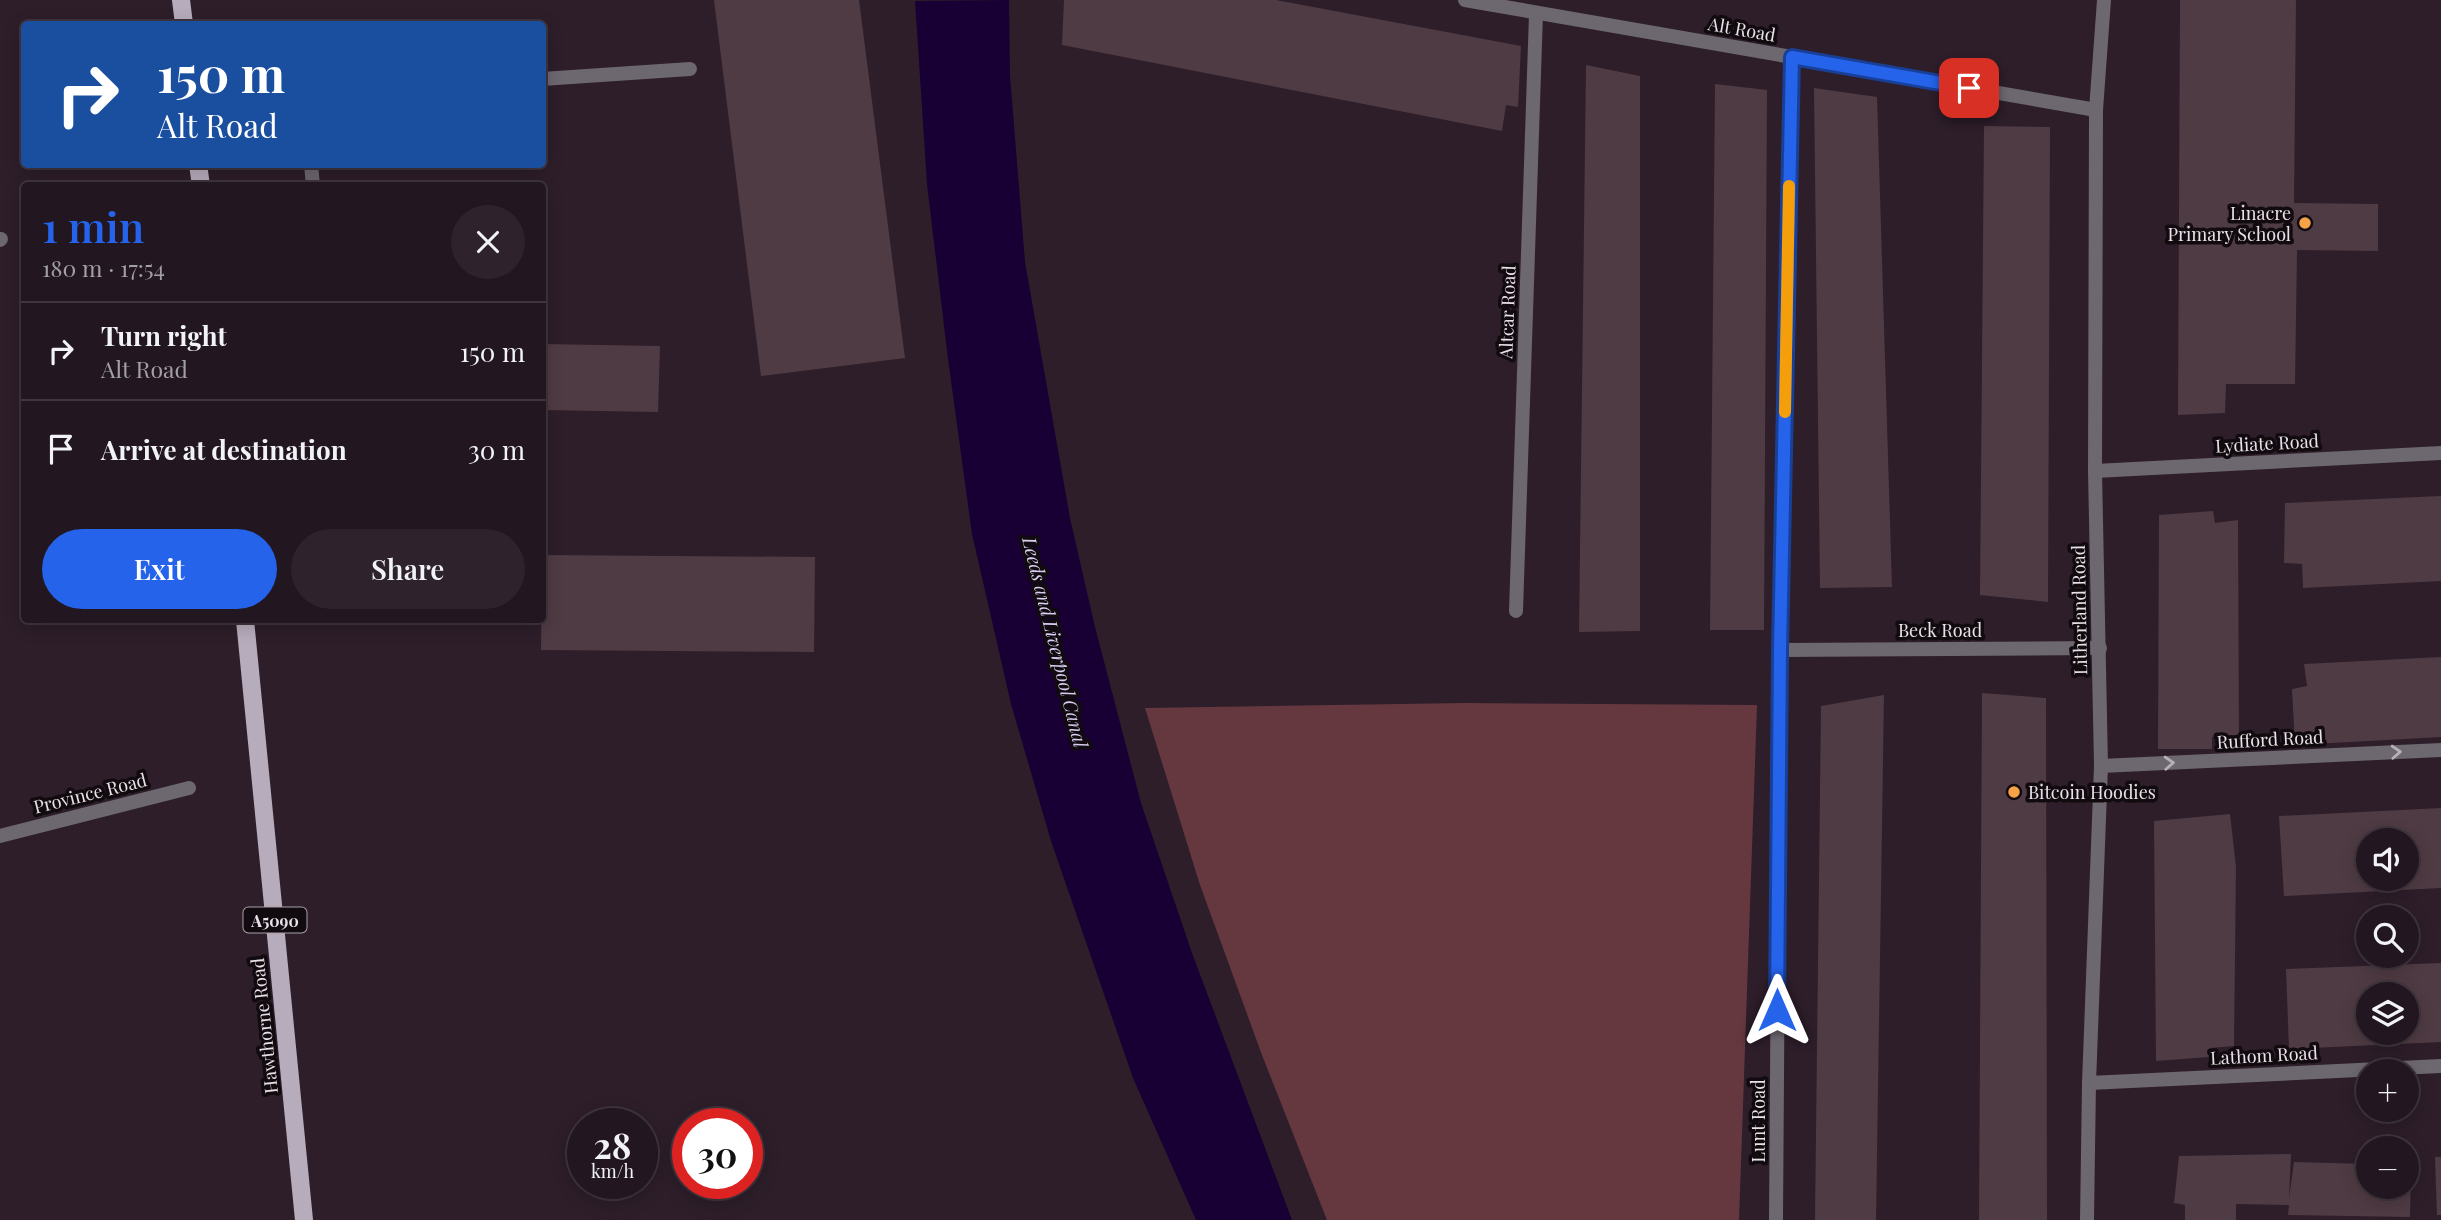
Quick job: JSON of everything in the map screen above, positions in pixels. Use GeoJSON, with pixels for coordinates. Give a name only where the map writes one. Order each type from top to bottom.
{"type":"FeatureCollection","features":[{"type":"Feature","properties":{"kind":"main road"},"geometry":{"type":"LineString","coordinates":[[181,0],[184,21]]}},
{"type":"Feature","properties":{"kind":"main road","name":"Hawthorne Road"},"geometry":{"type":"LineString","coordinates":[[245,623],[304,1220]]}},
{"type":"Feature","properties":{"kind":"street","name":"Alt Road"},"geometry":{"type":"LineString","coordinates":[[1465,0],[2095,110]]}},
{"type":"Feature","properties":{"kind":"street","name":"Litherland Road"},"geometry":{"type":"LineString","coordinates":[[2087,1220],[2089,1083],[2101,766],[2095,471],[2095,110],[2104,0]]}},
{"type":"Feature","properties":{"kind":"street","name":"Altcar Road"},"geometry":{"type":"LineString","coordinates":[[1516,611],[1536,14]]}},
{"type":"Feature","properties":{"kind":"street","name":"Lunt Road"},"geometry":{"type":"LineString","coordinates":[[1776,1220],[1780,650],[1792,57]]}},
{"type":"Feature","properties":{"kind":"street"},"geometry":{"type":"LineString","coordinates":[[546,79],[690,69]]}},
{"type":"Feature","properties":{"kind":"street","name":"Lydiate Road"},"geometry":{"type":"LineString","coordinates":[[2095,471],[2441,453]]}},
{"type":"Feature","properties":{"kind":"street","name":"Beck Road"},"geometry":{"type":"LineString","coordinates":[[1780,650],[2100,648]]}},
{"type":"Feature","properties":{"kind":"street","name":"Rufford Road"},"geometry":{"type":"LineString","coordinates":[[2101,766],[2441,750]]}},
{"type":"Feature","properties":{"kind":"street","name":"Province Road"},"geometry":{"type":"LineString","coordinates":[[0,836],[189,788]]}},
{"type":"Feature","properties":{"kind":"street","name":"Lathom Road"},"geometry":{"type":"LineString","coordinates":[[2089,1083],[2441,1066]]}},
{"type":"Feature","properties":{"kind":"shaded area"},"geometry":{"type":"Polygon","coordinates":[[[1464,703],[1757,705],[1739,1220],[1327,1220],[1262,1055],[1200,885],[1145,708],[1464,703]]]}},
{"type":"Feature","properties":{"kind":"water","name":"Leeds and Liverpool Canal"},"geometry":{"type":"Polygon","coordinates":[[[1009,0],[1010,75],[1025,262],[1070,518],[1095,627],[1141,803],[1192,953],[1292,1220],[1196,1220],[1133,1078],[1051,841],[1011,704],[972,534],[948,359],[927,184],[915,1],[1009,0]]]}},
{"type":"Feature","properties":{"kind":"building"},"geometry":{"type":"Polygon","coordinates":[[[714,0],[859,0],[905,358],[761,376],[714,0]]]}},
{"type":"Feature","properties":{"kind":"building"},"geometry":{"type":"Polygon","coordinates":[[[1064,0],[1276,0],[1521,46],[1518,107],[1506,105],[1502,131],[1062,45],[1064,0]]]}},
{"type":"Feature","properties":{"kind":"building"},"geometry":{"type":"Polygon","coordinates":[[[2180,0],[2296,0],[2294,203],[2378,204],[2378,251],[2297,250],[2295,384],[2226,384],[2225,413],[2178,415],[2180,0]]]}},
{"type":"Feature","properties":{"kind":"building"},"geometry":{"type":"Polygon","coordinates":[[[1586,65],[1640,76],[1640,631],[1579,632],[1586,65]]]}},
{"type":"Feature","properties":{"kind":"building"},"geometry":{"type":"Polygon","coordinates":[[[1715,84],[1767,90],[1764,630],[1710,630],[1715,84]]]}},
{"type":"Feature","properties":{"kind":"building"},"geometry":{"type":"Polygon","coordinates":[[[1814,88],[1877,97],[1892,587],[1820,588],[1814,88]]]}},
{"type":"Feature","properties":{"kind":"building"},"geometry":{"type":"Polygon","coordinates":[[[1984,126],[2050,127],[2048,602],[1980,595],[1984,126]]]}},
{"type":"Feature","properties":{"kind":"building"},"geometry":{"type":"Polygon","coordinates":[[[546,344],[660,346],[658,412],[546,410],[546,344]]]}},
{"type":"Feature","properties":{"kind":"building"},"geometry":{"type":"Polygon","coordinates":[[[2441,496],[2441,581],[2303,588],[2302,564],[2284,563],[2285,503],[2441,496]]]}},
{"type":"Feature","properties":{"kind":"building"},"geometry":{"type":"Polygon","coordinates":[[[2213,511],[2215,523],[2238,520],[2239,740],[2212,737],[2212,749],[2158,749],[2159,515],[2213,511]]]}},
{"type":"Feature","properties":{"kind":"building"},"geometry":{"type":"Polygon","coordinates":[[[546,555],[815,557],[814,652],[541,650],[541,623],[546,623],[546,555]]]}},
{"type":"Feature","properties":{"kind":"building"},"geometry":{"type":"Polygon","coordinates":[[[2441,657],[2441,737],[2295,745],[2292,689],[2307,686],[2304,664],[2441,657]]]}},
{"type":"Feature","properties":{"kind":"building"},"geometry":{"type":"Polygon","coordinates":[[[1982,693],[2046,698],[2047,1220],[1979,1220],[1982,693]]]}},
{"type":"Feature","properties":{"kind":"building"},"geometry":{"type":"Polygon","coordinates":[[[1884,695],[1876,1220],[1815,1220],[1821,706],[1884,695]]]}},
{"type":"Feature","properties":{"kind":"building"},"geometry":{"type":"Polygon","coordinates":[[[2441,808],[2441,888],[2419,889],[2419,828],[2356,828],[2356,891],[2382,891],[2284,896],[2279,816],[2441,808]]]}},
{"type":"Feature","properties":{"kind":"building"},"geometry":{"type":"Polygon","coordinates":[[[2230,814],[2236,867],[2234,1046],[2210,1048],[2209,1057],[2156,1061],[2154,821],[2230,814]]]}},
{"type":"Feature","properties":{"kind":"building"},"geometry":{"type":"Polygon","coordinates":[[[2441,963],[2441,1042],[2419,1043],[2419,982],[2356,982],[2356,1045],[2376,1045],[2289,1049],[2286,969],[2356,966],[2419,968],[2419,964],[2441,963]]]}},
{"type":"Feature","properties":{"kind":"building"},"geometry":{"type":"Polygon","coordinates":[[[2291,1154],[2289,1198],[2294,1162],[2356,1164],[2356,1199],[2410,1199],[2410,1217],[2288,1215],[2289,1205],[2236,1204],[2236,1220],[2185,1220],[2185,1205],[2174,1203],[2179,1156],[2291,1154]]]}},
{"type":"Feature","properties":{"kind":"building"},"geometry":{"type":"Polygon","coordinates":[[[2435,1157],[2441,1157],[2441,1215],[2437,1215],[2435,1157]]]}},
{"type":"Feature","properties":{"kind":"slow traffic"},"geometry":{"type":"LineString","coordinates":[[1785,412],[1789,186]]}},
{"type":"Feature","properties":{"kind":"place","name":"Linacre Primary School"},"geometry":{"type":"Point","coordinates":[2305,223]}},
{"type":"Feature","properties":{"kind":"place","name":"Bitcoin Hoodies"},"geometry":{"type":"Point","coordinates":[2014,792]}},
{"type":"Feature","properties":{"kind":"route"},"geometry":{"type":"LineString","coordinates":[[1777,1010],[1780,650],[1792,57],[1969,88]]}}]}
